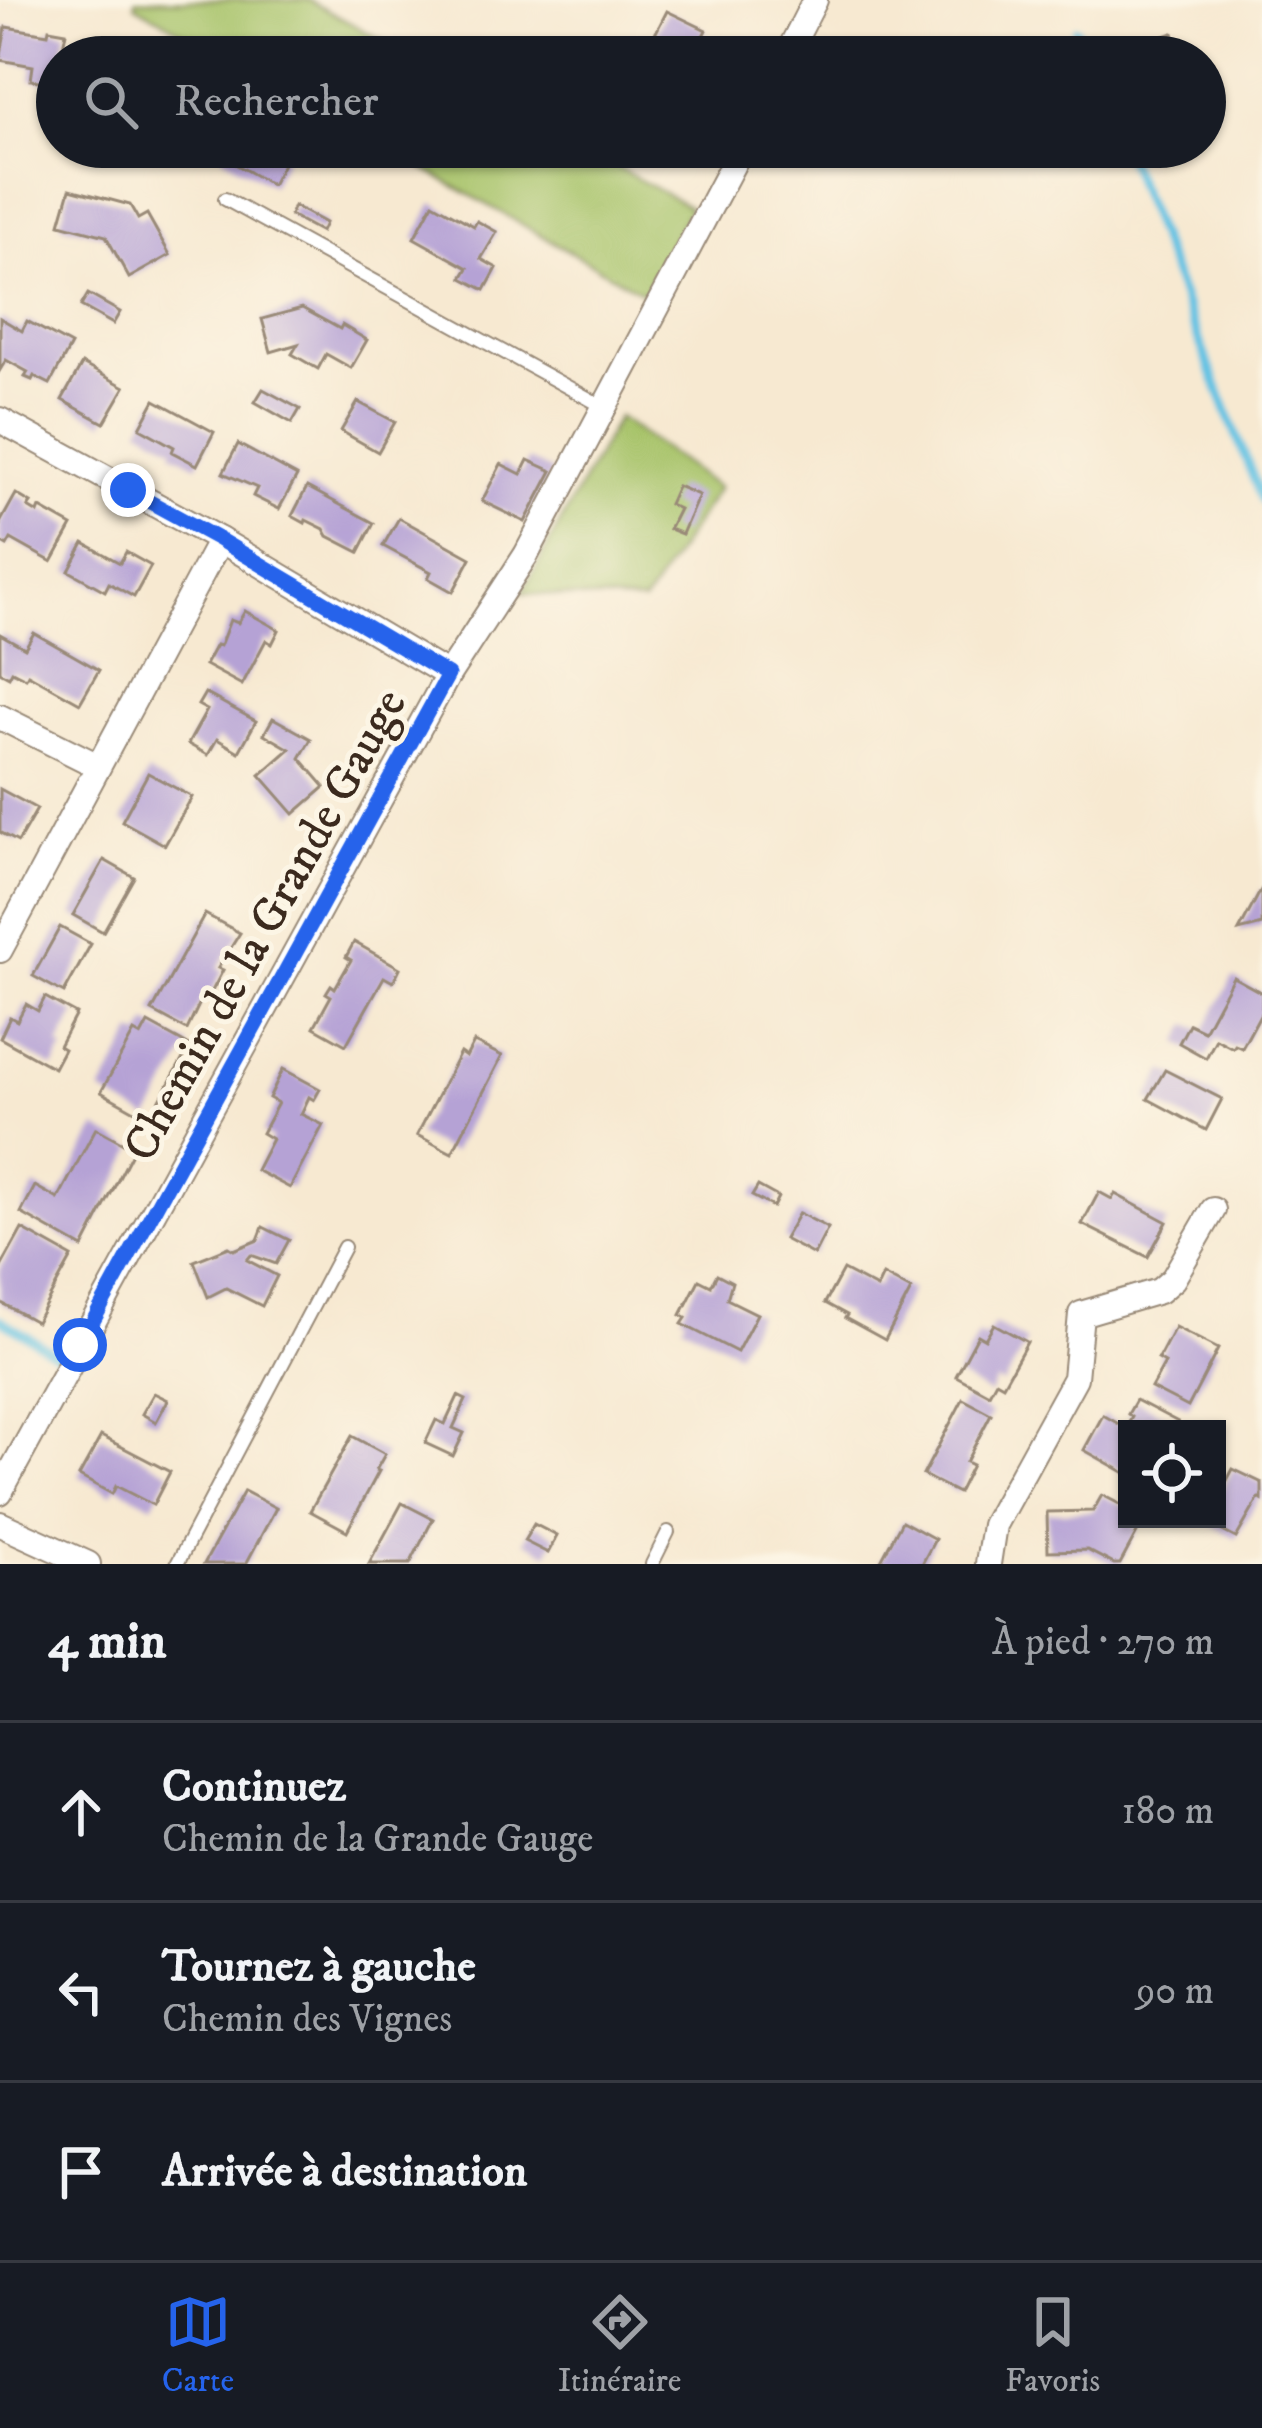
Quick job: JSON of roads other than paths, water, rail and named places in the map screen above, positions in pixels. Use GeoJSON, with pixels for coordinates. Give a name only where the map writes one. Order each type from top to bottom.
{"type":"FeatureCollection","features":[{"type":"Feature","properties":{"kind":"street"},"geometry":{"type":"LineString","coordinates":[[796,36],[814,0]]}},
{"type":"Feature","properties":{"kind":"street","name":"Chemin de la Grande Gauge"},"geometry":{"type":"LineString","coordinates":[[0,1492],[448,675],[526,555],[731,168]]}},
{"type":"Feature","properties":{"kind":"street"},"geometry":{"type":"LineString","coordinates":[[0,421],[220,540],[448,675]]}},
{"type":"Feature","properties":{"kind":"street"},"geometry":{"type":"LineString","coordinates":[[0,950],[220,540]]}},
{"type":"Feature","properties":{"kind":"street"},"geometry":{"type":"LineString","coordinates":[[0,717],[98,766]]}},
{"type":"Feature","properties":{"kind":"street"},"geometry":{"type":"LineString","coordinates":[[988,1564],[1000,1512],[1075,1378],[1081,1313],[1159,1291],[1173,1279],[1213,1210]]}},
{"type":"Feature","properties":{"kind":"street"},"geometry":{"type":"LineString","coordinates":[[0,1524],[88,1564]]}},
{"type":"Feature","properties":{"kind":"lane"},"geometry":{"type":"LineString","coordinates":[[225,199],[604,407]]}},
{"type":"Feature","properties":{"kind":"lane"},"geometry":{"type":"LineString","coordinates":[[177,1564],[344,1247]]}},
{"type":"Feature","properties":{"kind":"lane"},"geometry":{"type":"LineString","coordinates":[[652,1564],[668,1532]]}},
{"type":"Feature","properties":{"kind":"waterway"},"geometry":{"type":"LineString","coordinates":[[1076,29],[1079,36]]}},
{"type":"Feature","properties":{"kind":"waterway"},"geometry":{"type":"LineString","coordinates":[[1131,168],[1262,500]]}},
{"type":"Feature","properties":{"kind":"waterway"},"geometry":{"type":"LineString","coordinates":[[0,1319],[59,1356]]}}]}
